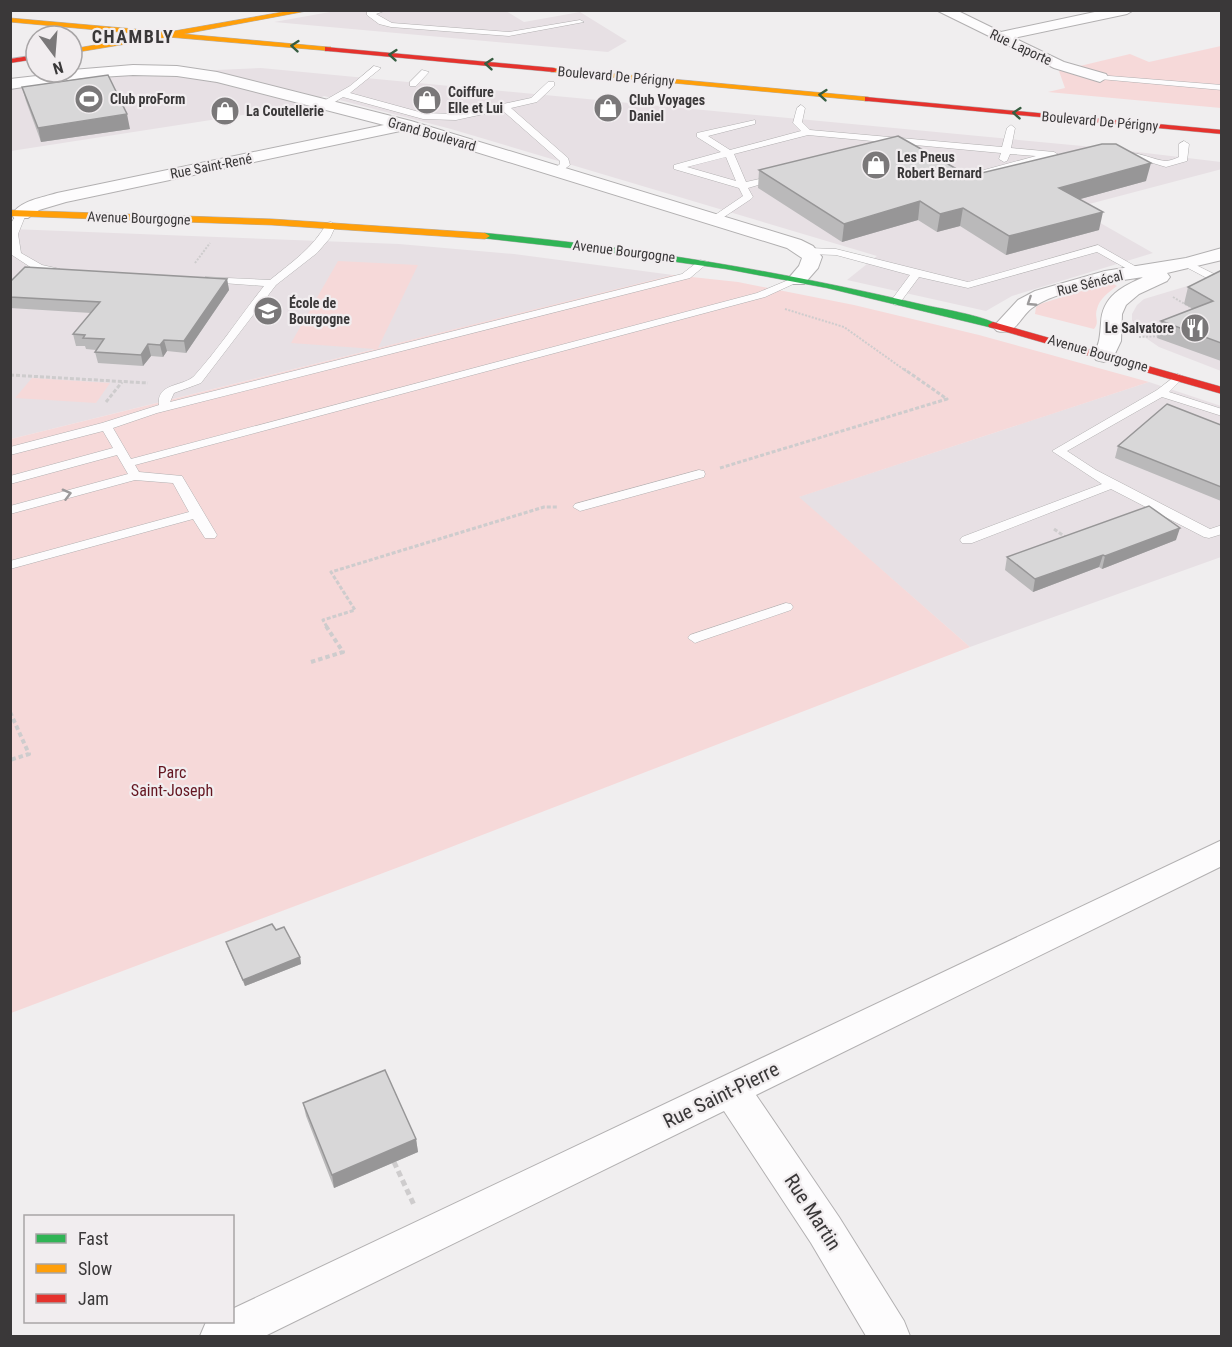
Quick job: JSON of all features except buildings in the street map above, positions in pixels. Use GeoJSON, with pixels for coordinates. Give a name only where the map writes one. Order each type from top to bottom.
{"type":"FeatureCollection","features":[{"type":"Feature","properties":{"kind":"main road"},"geometry":{"type":"LineString","coordinates":[[84,49],[309,10]]}},
{"type":"Feature","properties":{"kind":"main road"},"geometry":{"type":"LineString","coordinates":[[261,43],[250,33],[263,18]]}},
{"type":"Feature","properties":{"kind":"main road","name":"Boulevard De Périgny"},"geometry":{"type":"LineString","coordinates":[[10,20],[1221,132]]}},
{"type":"Feature","properties":{"kind":"main road"},"geometry":{"type":"LineString","coordinates":[[84,39],[431,73]]}},
{"type":"Feature","properties":{"kind":"main road","name":"Boulevard De Périgny"},"geometry":{"type":"LineString","coordinates":[[528,82],[557,85]]}},
{"type":"Feature","properties":{"kind":"main road","name":"Boulevard De Périgny"},"geometry":{"type":"LineString","coordinates":[[1005,127],[1028,129]]}},
{"type":"Feature","properties":{"kind":"main road","name":"Avenue Bourgogne"},"geometry":{"type":"LineString","coordinates":[[16,214],[331,225],[483,235],[704,262],[797,280],[1004,327],[1221,391]]}},
{"type":"Feature","properties":{"kind":"street","name":"Rue Laporte"},"geometry":{"type":"LineString","coordinates":[[943,10],[1069,69],[1100,77]]}},
{"type":"Feature","properties":{"kind":"street"},"geometry":{"type":"LineString","coordinates":[[999,37],[1127,10]]}},
{"type":"Feature","properties":{"kind":"street","name":"Grand Boulevard"},"geometry":{"type":"LineString","coordinates":[[10,84],[108,71],[171,70],[232,80],[405,125],[715,219],[794,244],[808,251]]}},
{"type":"Feature","properties":{"kind":"street","name":"Rue Saint-René"},"geometry":{"type":"LineString","coordinates":[[16,214],[32,206],[82,193],[377,133],[405,125]]}},
{"type":"Feature","properties":{"kind":"street"},"geometry":{"type":"LineString","coordinates":[[797,280],[812,261],[808,251]]}},
{"type":"Feature","properties":{"kind":"street","name":"Rue Sénécal"},"geometry":{"type":"LineString","coordinates":[[1004,327],[1025,304],[1034,298],[1106,277],[1146,276],[1221,254]]}},
{"type":"Feature","properties":{"kind":"street","name":"Rue Sénécal"},"geometry":{"type":"LineString","coordinates":[[1104,355],[1112,342],[1112,315],[1118,301],[1146,276]]}},
{"type":"Feature","properties":{"kind":"street","name":"Rue Saint-Pierre"},"geometry":{"type":"LineString","coordinates":[[221,1336],[1221,852]]}},
{"type":"Feature","properties":{"kind":"street","name":"Rue Martin"},"geometry":{"type":"LineString","coordinates":[[731,1090],[825,1230],[889,1336]]}},
{"type":"Feature","properties":{"kind":"lane"},"geometry":{"type":"LineString","coordinates":[[384,10],[370,13],[382,22],[391,25],[509,34],[580,22]]}},
{"type":"Feature","properties":{"kind":"lane"},"geometry":{"type":"LineString","coordinates":[[495,25],[509,34]]}},
{"type":"Feature","properties":{"kind":"lane"},"geometry":{"type":"LineString","coordinates":[[325,104],[353,88],[377,68]]}},
{"type":"Feature","properties":{"kind":"lane"},"geometry":{"type":"LineString","coordinates":[[413,84],[431,73]]}},
{"type":"Feature","properties":{"kind":"lane"},"geometry":{"type":"LineString","coordinates":[[1100,77],[1221,88]]}},
{"type":"Feature","properties":{"kind":"lane"},"geometry":{"type":"LineString","coordinates":[[342,94],[423,116],[456,117],[534,100],[557,85]]}},
{"type":"Feature","properties":{"kind":"lane"},"geometry":{"type":"LineString","coordinates":[[504,107],[565,160],[566,165],[555,171]]}},
{"type":"Feature","properties":{"kind":"lane"},"geometry":{"type":"LineString","coordinates":[[801,108],[796,123],[807,132]]}},
{"type":"Feature","properties":{"kind":"lane"},"geometry":{"type":"LineString","coordinates":[[405,125],[423,116]]}},
{"type":"Feature","properties":{"kind":"lane"},"geometry":{"type":"LineString","coordinates":[[715,219],[748,196],[729,153],[700,135],[752,122]]}},
{"type":"Feature","properties":{"kind":"lane"},"geometry":{"type":"LineString","coordinates":[[1002,168],[1006,151],[1005,127]]}},
{"type":"Feature","properties":{"kind":"lane"},"geometry":{"type":"LineString","coordinates":[[788,175],[743,186],[677,167],[807,132],[902,144],[1058,155],[970,176]]}},
{"type":"Feature","properties":{"kind":"lane"},"geometry":{"type":"LineString","coordinates":[[890,150],[902,144]]}},
{"type":"Feature","properties":{"kind":"lane"},"geometry":{"type":"LineString","coordinates":[[902,144],[911,152]]}},
{"type":"Feature","properties":{"kind":"lane"},"geometry":{"type":"LineString","coordinates":[[1108,156],[1147,158],[1166,164],[1184,159],[1184,144]]}},
{"type":"Feature","properties":{"kind":"lane"},"geometry":{"type":"LineString","coordinates":[[16,214],[12,235],[17,255],[39,268],[65,272]]}},
{"type":"Feature","properties":{"kind":"lane"},"geometry":{"type":"LineString","coordinates":[[165,407],[164,400],[169,391],[197,381],[272,283],[314,251],[325,238],[331,225]]}},
{"type":"Feature","properties":{"kind":"lane"},"geometry":{"type":"LineString","coordinates":[[808,251],[836,252],[968,285],[1098,248],[1146,276]]}},
{"type":"Feature","properties":{"kind":"lane"},"geometry":{"type":"LineString","coordinates":[[10,451],[106,426],[165,407],[686,276],[704,262]]}},
{"type":"Feature","properties":{"kind":"lane"},"geometry":{"type":"LineString","coordinates":[[1188,264],[1221,283]]}},
{"type":"Feature","properties":{"kind":"lane"},"geometry":{"type":"LineString","coordinates":[[895,302],[916,273]]}},
{"type":"Feature","properties":{"kind":"lane"},"geometry":{"type":"LineString","coordinates":[[192,275],[272,283]]}},
{"type":"Feature","properties":{"kind":"lane"},"geometry":{"type":"LineString","coordinates":[[10,510],[132,470],[775,291],[797,280]]}},
{"type":"Feature","properties":{"kind":"lane"},"geometry":{"type":"LineString","coordinates":[[1178,377],[1161,393],[1058,451],[1112,484],[1209,534],[1221,529]]}},
{"type":"Feature","properties":{"kind":"lane"},"geometry":{"type":"LineString","coordinates":[[1161,393],[1221,413]]}},
{"type":"Feature","properties":{"kind":"lane"},"geometry":{"type":"LineString","coordinates":[[106,426],[132,470],[177,479],[210,535]]}},
{"type":"Feature","properties":{"kind":"lane"},"geometry":{"type":"LineString","coordinates":[[10,480],[120,450]]}},
{"type":"Feature","properties":{"kind":"lane"},"geometry":{"type":"LineString","coordinates":[[580,507],[699,474]]}},
{"type":"Feature","properties":{"kind":"lane"},"geometry":{"type":"LineString","coordinates":[[967,540],[1112,484]]}},
{"type":"Feature","properties":{"kind":"lane"},"geometry":{"type":"LineString","coordinates":[[10,565],[197,514]]}},
{"type":"Feature","properties":{"kind":"lane"},"geometry":{"type":"LineString","coordinates":[[695,638],[786,607]]}},
{"type":"Feature","properties":{"kind":"path"},"geometry":{"type":"LineString","coordinates":[[192,275],[210,243]]}},
{"type":"Feature","properties":{"kind":"path"},"geometry":{"type":"LineString","coordinates":[[699,474],[947,399],[844,327],[769,305],[753,297]]}},
{"type":"Feature","properties":{"kind":"path"},"geometry":{"type":"LineString","coordinates":[[1180,306],[1187,305],[1204,315]]}},
{"type":"Feature","properties":{"kind":"path"},"geometry":{"type":"LineString","coordinates":[[1138,337],[1171,333]]}},
{"type":"Feature","properties":{"kind":"path"},"geometry":{"type":"LineString","coordinates":[[10,375],[156,384]]}},
{"type":"Feature","properties":{"kind":"path"},"geometry":{"type":"LineString","coordinates":[[311,662],[343,652],[323,621],[355,610],[331,572],[544,507],[580,507]]}},
{"type":"Feature","properties":{"kind":"path"},"geometry":{"type":"LineString","coordinates":[[1049,526],[1073,543]]}},
{"type":"Feature","properties":{"kind":"path"},"geometry":{"type":"LineString","coordinates":[[10,712],[29,754],[10,760]]}},
{"type":"Feature","properties":{"kind":"path"},"geometry":{"type":"LineString","coordinates":[[394,1162],[418,1212]]}},
{"type":"Feature","properties":{"kind":"shaded area"},"geometry":{"type":"Polygon","coordinates":[[[341,10],[506,11],[524,22],[580,12],[627,41],[608,52],[274,22],[341,10]]]}},
{"type":"Feature","properties":{"kind":"shaded area"},"geometry":{"type":"Polygon","coordinates":[[[261,68],[1104,148],[1221,162],[1222,169],[1074,208],[1153,253],[1012,296],[986,311],[847,280],[877,256],[451,129],[324,96],[301,106],[11,151],[11,87],[34,84],[84,84],[84,77],[261,68]]]}},
{"type":"Feature","properties":{"kind":"shaded area","name":"École de Bourgogne"},"geometry":{"type":"Polygon","coordinates":[[[11,229],[399,244],[514,254],[673,275],[11,439],[11,229]]]}},
{"type":"Feature","properties":{"kind":"shaded area"},"geometry":{"type":"Polygon","coordinates":[[[1221,276],[1221,371],[1159,347],[1137,332],[1132,314],[1144,299],[1221,276]]]}},
{"type":"Feature","properties":{"kind":"shaded area"},"geometry":{"type":"Polygon","coordinates":[[[1149,382],[1221,406],[1221,557],[970,647],[798,497],[1149,382]]]}},
{"type":"Feature","properties":{"kind":"green space"},"geometry":{"type":"Polygon","coordinates":[[[1221,46],[1221,108],[1048,92],[1065,88],[1059,71],[1130,54],[1149,62],[1221,46]]]}},
{"type":"Feature","properties":{"kind":"green space","name":"Parc Saint-Joseph"},"geometry":{"type":"Polygon","coordinates":[[[338,261],[418,265],[378,348],[673,275],[738,282],[854,305],[979,335],[1149,382],[799,497],[970,647],[407,864],[11,1013],[11,439],[375,349],[291,343],[338,261]]]}},
{"type":"Feature","properties":{"kind":"green space"},"geometry":{"type":"Polygon","coordinates":[[[1110,282],[1117,286],[1098,305],[1097,324],[1094,329],[1035,314],[1036,307],[1040,304],[1110,282]]]}},
{"type":"Feature","properties":{"kind":"green space"},"geometry":{"type":"Polygon","coordinates":[[[32,378],[110,383],[96,403],[15,398],[32,378]]]}},
{"type":"Feature","properties":{"kind":"traffic: fast"},"geometry":{"type":"LineString","coordinates":[[485,236],[606,249],[726,266],[827,285],[993,325]]}},
{"type":"Feature","properties":{"kind":"traffic: slow"},"geometry":{"type":"LineString","coordinates":[[84,49],[309,10]]}},
{"type":"Feature","properties":{"kind":"traffic: slow"},"geometry":{"type":"LineString","coordinates":[[10,20],[328,49]]}},
{"type":"Feature","properties":{"kind":"traffic: slow"},"geometry":{"type":"LineString","coordinates":[[554,70],[868,99]]}},
{"type":"Feature","properties":{"kind":"traffic: slow"},"geometry":{"type":"LineString","coordinates":[[10,213],[272,222],[485,236]]}},
{"type":"Feature","properties":{"kind":"traffic: jam"},"geometry":{"type":"LineString","coordinates":[[328,49],[554,70]]}},
{"type":"Feature","properties":{"kind":"traffic: jam"},"geometry":{"type":"LineString","coordinates":[[10,61],[24,59]]}},
{"type":"Feature","properties":{"kind":"traffic: jam"},"geometry":{"type":"LineString","coordinates":[[868,99],[1222,132]]}},
{"type":"Feature","properties":{"kind":"traffic: jam"},"geometry":{"type":"LineString","coordinates":[[993,325],[1222,391]]}},
{"type":"Feature","properties":{"kind":"place","name":"Club proForm"},"geometry":{"type":"Point","coordinates":[89,99]}},
{"type":"Feature","properties":{"kind":"place","name":"Coiffure Elle et Lui"},"geometry":{"type":"Point","coordinates":[427,100]}},
{"type":"Feature","properties":{"kind":"place","name":"Club Voyages Daniel"},"geometry":{"type":"Point","coordinates":[608,108]}},
{"type":"Feature","properties":{"kind":"place","name":"La Coutellerie"},"geometry":{"type":"Point","coordinates":[225,111]}},
{"type":"Feature","properties":{"kind":"place","name":"Les Pneus Robert Bernard"},"geometry":{"type":"Point","coordinates":[876,165]}},
{"type":"Feature","properties":{"kind":"place","name":"École de Bourgogne"},"geometry":{"type":"Point","coordinates":[268,311]}},
{"type":"Feature","properties":{"kind":"place","name":"Le Salvatore"},"geometry":{"type":"Point","coordinates":[1195,328]}},
{"type":"Feature","properties":{"kind":"district","name":"CHAMBLY"},"geometry":{"type":"Point","coordinates":[133,37]}}]}
